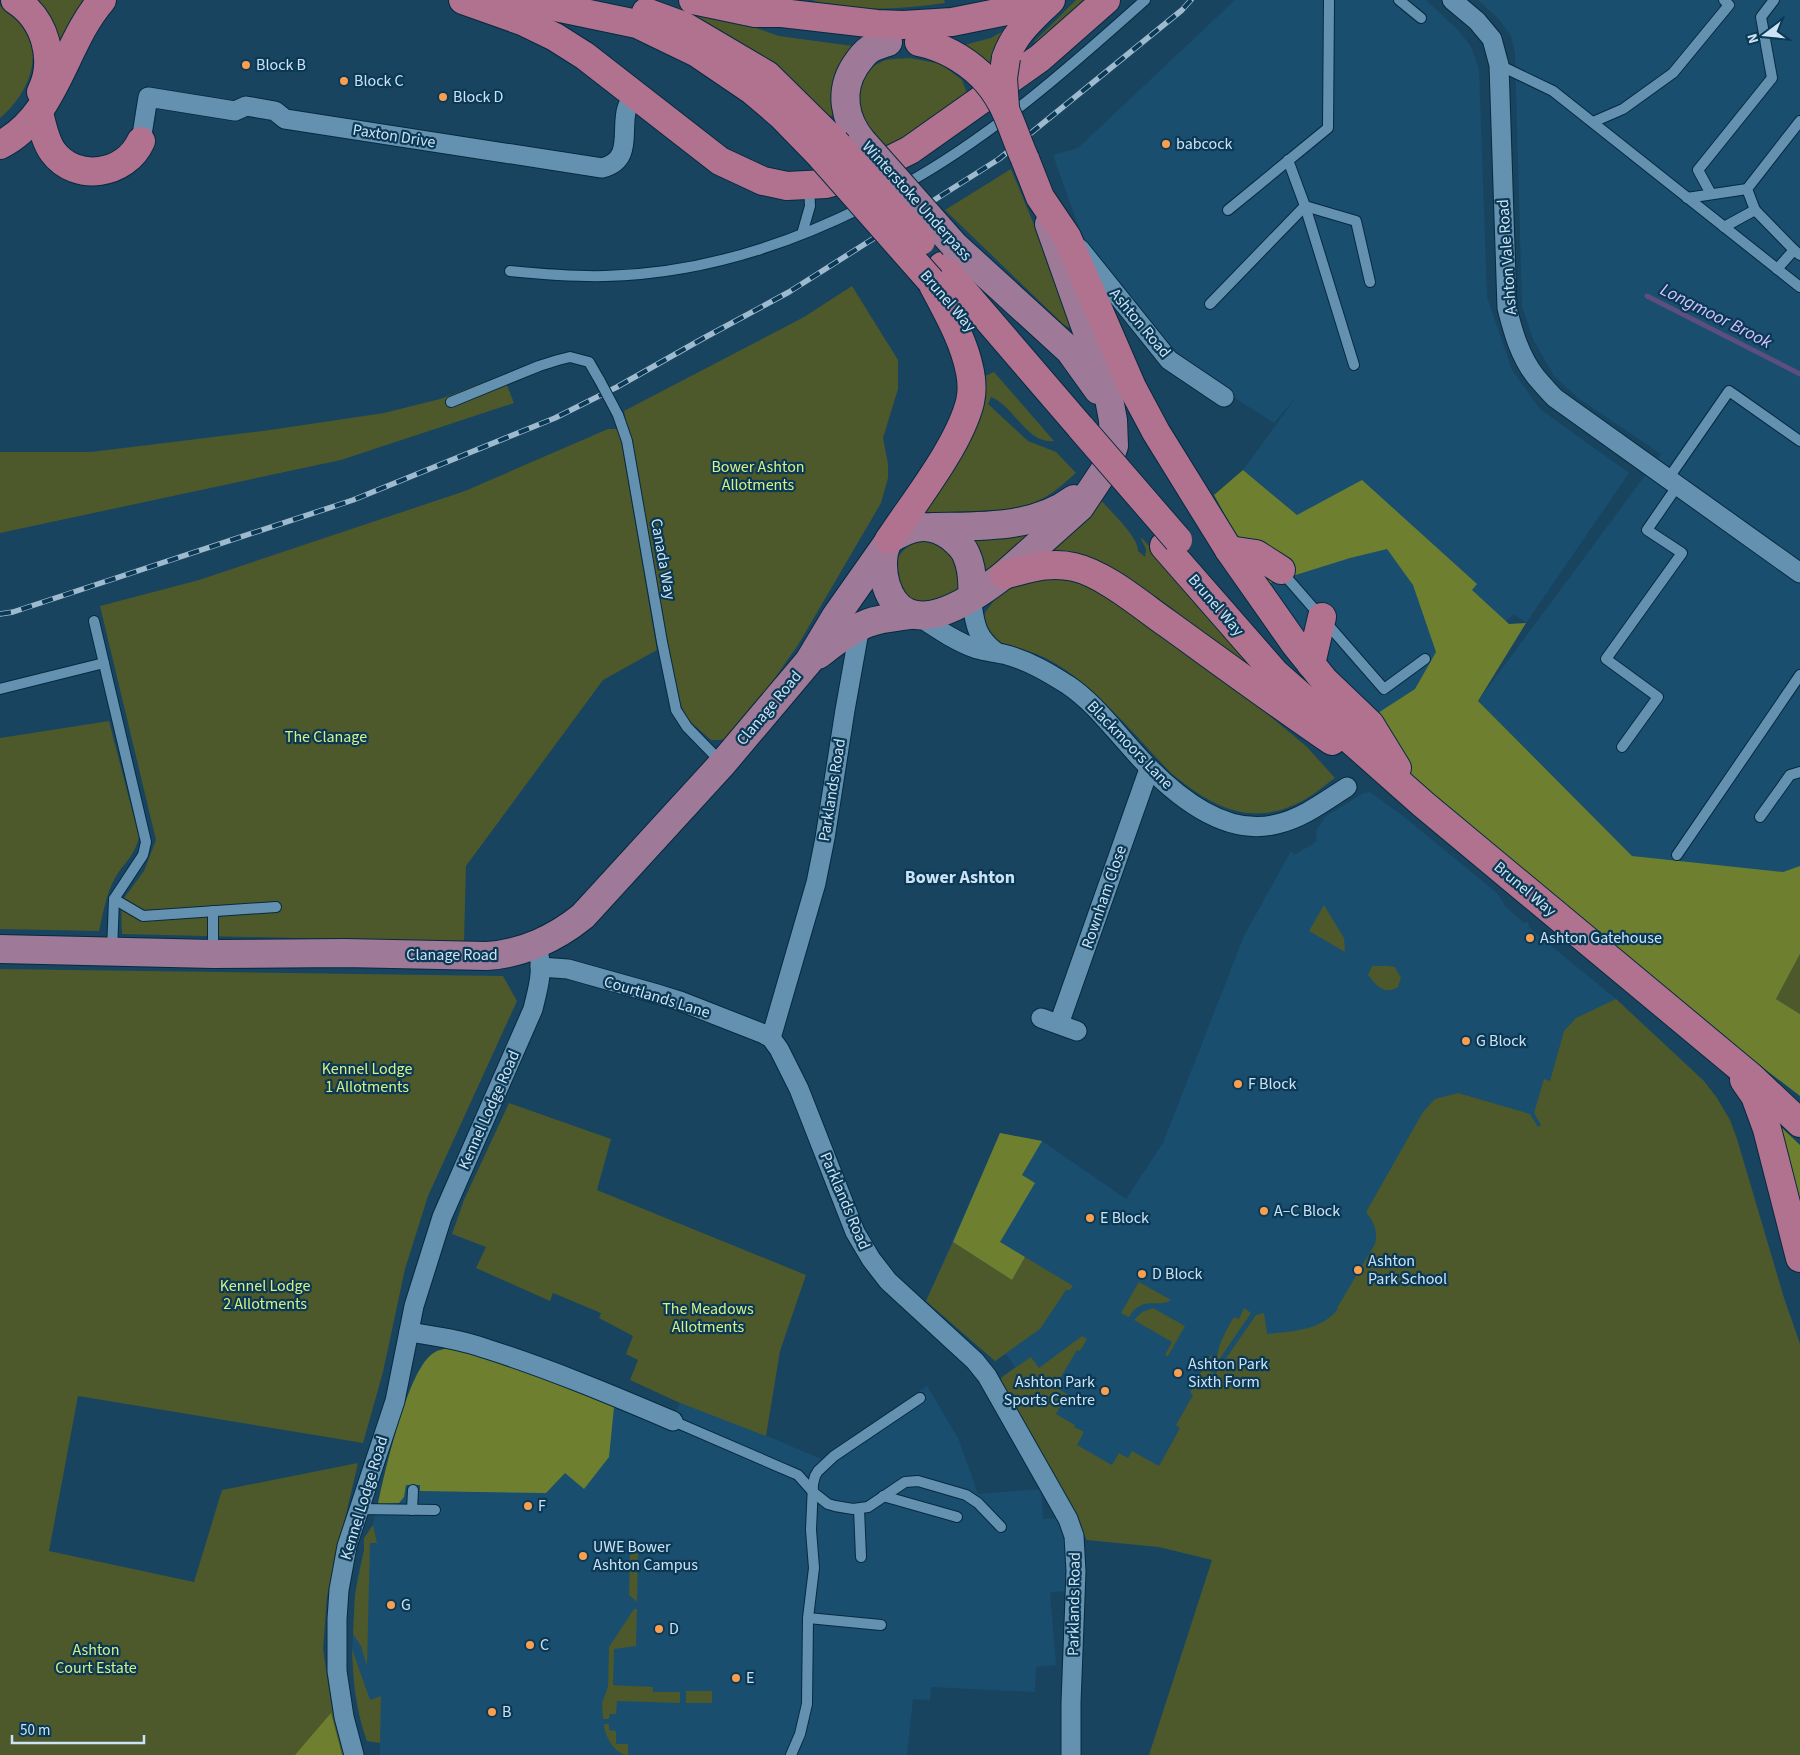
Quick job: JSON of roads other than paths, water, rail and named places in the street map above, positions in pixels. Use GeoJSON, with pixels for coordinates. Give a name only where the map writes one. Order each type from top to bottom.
{"type":"FeatureCollection","features":[{"type":"Feature","properties":{"kind":"highway"},"geometry":{"type":"LineString","coordinates":[[0,140],[22,120],[31,108],[45,84],[48,69],[46,40],[26,9],[15,0]]}},
{"type":"Feature","properties":{"kind":"highway"},"geometry":{"type":"LineString","coordinates":[[0,145],[20,133],[47,100],[84,27],[102,0]]}},
{"type":"Feature","properties":{"kind":"highway"},"geometry":{"type":"LineString","coordinates":[[463,0],[522,22],[555,37],[585,56],[720,161],[762,181],[787,186],[826,184],[860,175],[910,150],[1040,58],[1106,0]]}},
{"type":"Feature","properties":{"kind":"highway","name":"Brunel Way"},"geometry":{"type":"LineString","coordinates":[[497,0],[546,5],[637,24],[688,49],[753,91],[781,115],[827,148]]}},
{"type":"Feature","properties":{"kind":"highway","name":"Brunel Way"},"geometry":{"type":"LineString","coordinates":[[614,0],[684,26],[767,74],[827,148],[942,264],[1076,433],[1171,543],[1276,673],[1418,798],[1750,1076]]}},
{"type":"Feature","properties":{"kind":"highway"},"geometry":{"type":"LineString","coordinates":[[693,0],[755,13],[782,13],[877,24],[922,25],[952,22],[1026,4]]}},
{"type":"Feature","properties":{"kind":"highway"},"geometry":{"type":"LineString","coordinates":[[1005,107],[1003,78],[1009,48],[1022,28],[1052,0]]}},
{"type":"Feature","properties":{"kind":"highway"},"geometry":{"type":"LineString","coordinates":[[755,13],[777,23],[801,30],[888,42],[919,42],[954,36],[988,27],[1004,20],[1026,4]]}},
{"type":"Feature","properties":{"kind":"highway"},"geometry":{"type":"LineString","coordinates":[[919,42],[937,46],[951,52],[970,65],[996,92],[1005,107]]}},
{"type":"Feature","properties":{"kind":"highway","name":"Winterstoke Underpass"},"geometry":{"type":"LineString","coordinates":[[1005,107],[1040,197]]}},
{"type":"Feature","properties":{"kind":"highway"},"geometry":{"type":"LineString","coordinates":[[38,112],[51,149],[63,162],[74,168],[96,172],[116,166],[134,153],[141,141]]}},
{"type":"Feature","properties":{"kind":"highway"},"geometry":{"type":"LineString","coordinates":[[1040,197],[1067,237],[1132,387],[1156,432],[1229,550],[1311,664],[1324,680],[1370,724],[1418,798]]}},
{"type":"Feature","properties":{"kind":"highway"},"geometry":{"type":"LineString","coordinates":[[888,542],[961,427],[970,400],[970,373],[942,264]]}},
{"type":"Feature","properties":{"kind":"highway"},"geometry":{"type":"LineString","coordinates":[[1229,550],[1256,554],[1281,570]]}},
{"type":"Feature","properties":{"kind":"highway"},"geometry":{"type":"LineString","coordinates":[[1004,575],[1039,565],[1052,564],[1076,567],[1089,572],[1131,598],[1298,718],[1418,798]]}},
{"type":"Feature","properties":{"kind":"highway"},"geometry":{"type":"LineString","coordinates":[[1311,664],[1322,617]]}},
{"type":"Feature","properties":{"kind":"highway"},"geometry":{"type":"LineString","coordinates":[[1728,1058],[1754,1096],[1761,1112],[1800,1258]]}},
{"type":"Feature","properties":{"kind":"highway"},"geometry":{"type":"LineString","coordinates":[[1750,1076],[1800,1110]]}},
{"type":"Feature","properties":{"kind":"highway"},"geometry":{"type":"LineString","coordinates":[[1750,1076],[1800,1123]]}},
{"type":"Feature","properties":{"kind":"main road","name":"Winterstoke Underpass"},"geometry":{"type":"LineString","coordinates":[[888,42],[870,49],[849,75],[844,93],[847,113],[854,131],[942,264],[1070,350],[1100,394],[1113,420]]}},
{"type":"Feature","properties":{"kind":"main road","name":"Winterstoke Underpass"},"geometry":{"type":"LineString","coordinates":[[972,598],[1004,575],[1080,507],[1106,468],[1114,446],[1113,420],[1107,388],[1040,197]]}},
{"type":"Feature","properties":{"kind":"main road","name":"Winterstoke Underpass"},"geometry":{"type":"LineString","coordinates":[[932,527],[997,525],[1035,518],[1056,511],[1095,483]]}},
{"type":"Feature","properties":{"kind":"main road"},"geometry":{"type":"LineString","coordinates":[[932,527],[946,533],[955,540],[968,559],[973,583],[972,598],[946,611],[934,614],[914,615],[902,609],[888,591],[883,570],[888,542],[897,535],[915,528],[932,527]]}},
{"type":"Feature","properties":{"kind":"main road","name":"Clanage Road"},"geometry":{"type":"LineString","coordinates":[[0,949],[213,954],[344,953],[538,956],[583,916],[723,763],[809,661],[836,616],[888,542]]}},
{"type":"Feature","properties":{"kind":"main road","name":"Clanage Road"},"geometry":{"type":"LineString","coordinates":[[809,661],[860,626],[881,620],[914,615]]}},
{"type":"Feature","properties":{"kind":"street","name":"Ashton Vale Road"},"geometry":{"type":"LineString","coordinates":[[1452,0],[1477,21],[1492,39],[1499,65],[1507,308],[1515,338],[1535,377],[1555,398],[1800,572]]}},
{"type":"Feature","properties":{"kind":"street","name":"Paxton Drive"},"geometry":{"type":"LineString","coordinates":[[141,141],[148,97],[235,111],[246,106],[275,111],[285,118],[602,168],[614,162],[621,153],[625,138],[626,109],[636,95]]}},
{"type":"Feature","properties":{"kind":"street","name":"Ashton Road"},"geometry":{"type":"LineString","coordinates":[[1067,237],[1082,251],[1169,360],[1224,397]]}},
{"type":"Feature","properties":{"kind":"street","name":"Blackmoors Lane"},"geometry":{"type":"LineString","coordinates":[[972,598],[976,627],[979,634],[986,644],[996,652]]}},
{"type":"Feature","properties":{"kind":"street","name":"Blackmoors Lane"},"geometry":{"type":"LineString","coordinates":[[914,615],[957,640],[1040,668],[1070,686],[1094,709],[1149,769],[1175,793],[1202,810],[1226,821],[1251,826],[1270,826],[1295,818],[1347,787]]}},
{"type":"Feature","properties":{"kind":"street","name":"Parklands Road"},"geometry":{"type":"LineString","coordinates":[[860,626],[816,883],[771,1038],[784,1057],[799,1089],[851,1223],[863,1247],[888,1281],[975,1361],[986,1376],[1068,1519],[1075,1544],[1076,1572],[1071,1702],[1072,1755]]}},
{"type":"Feature","properties":{"kind":"street","name":"Rownham Close"},"geometry":{"type":"LineString","coordinates":[[1077,1031],[1050,1021],[1149,769]]}},
{"type":"Feature","properties":{"kind":"street","name":"Courtlands Lane"},"geometry":{"type":"LineString","coordinates":[[538,956],[568,969],[680,1001],[756,1030],[771,1038]]}},
{"type":"Feature","properties":{"kind":"street","name":"Kennel Lodge Road"},"geometry":{"type":"LineString","coordinates":[[354,1755],[339,1692],[337,1671],[339,1590],[347,1546],[395,1401],[414,1306],[442,1217],[533,1009],[537,993],[538,956]]}},
{"type":"Feature","properties":{"kind":"street"},"geometry":{"type":"LineString","coordinates":[[409,1332],[486,1348],[627,1401],[673,1421]]}},
{"type":"Feature","properties":{"kind":"lane"},"geometry":{"type":"LineString","coordinates":[[510,271],[596,276],[648,273],[717,261],[775,244],[831,223],[871,203],[952,156],[992,128],[1067,69],[1145,0]]}},
{"type":"Feature","properties":{"kind":"lane"},"geometry":{"type":"LineString","coordinates":[[1228,210],[1328,128],[1328,0]]}},
{"type":"Feature","properties":{"kind":"lane"},"geometry":{"type":"LineString","coordinates":[[1399,0],[1421,18]]}},
{"type":"Feature","properties":{"kind":"lane"},"geometry":{"type":"LineString","coordinates":[[1593,122],[1623,108],[1673,73],[1730,5],[1724,0]]}},
{"type":"Feature","properties":{"kind":"lane"},"geometry":{"type":"LineString","coordinates":[[1711,194],[1698,170],[1772,78],[1761,17],[1774,0]]}},
{"type":"Feature","properties":{"kind":"lane"},"geometry":{"type":"LineString","coordinates":[[1499,65],[1553,91],[1800,287]]}},
{"type":"Feature","properties":{"kind":"lane"},"geometry":{"type":"LineString","coordinates":[[1687,198],[1747,189],[1800,121]]}},
{"type":"Feature","properties":{"kind":"lane"},"geometry":{"type":"LineString","coordinates":[[1288,160],[1305,206],[1354,365]]}},
{"type":"Feature","properties":{"kind":"lane"},"geometry":{"type":"LineString","coordinates":[[802,234],[810,206],[809,185]]}},
{"type":"Feature","properties":{"kind":"lane"},"geometry":{"type":"LineString","coordinates":[[1747,189],[1755,210],[1797,252],[1777,269]]}},
{"type":"Feature","properties":{"kind":"lane"},"geometry":{"type":"LineString","coordinates":[[1305,206],[1356,220],[1370,282]]}},
{"type":"Feature","properties":{"kind":"lane"},"geometry":{"type":"LineString","coordinates":[[1210,304],[1305,206]]}},
{"type":"Feature","properties":{"kind":"lane"},"geometry":{"type":"LineString","coordinates":[[1724,226],[1755,210]]}},
{"type":"Feature","properties":{"kind":"lane","name":"Canada Way"},"geometry":{"type":"LineString","coordinates":[[451,402],[539,366],[570,357],[589,362],[618,415],[627,441],[662,642],[676,710],[687,727],[723,763]]}},
{"type":"Feature","properties":{"kind":"lane"},"geometry":{"type":"LineString","coordinates":[[1622,747],[1658,697],[1606,659],[1682,553],[1647,530],[1673,482],[1729,391],[1800,441]]}},
{"type":"Feature","properties":{"kind":"lane"},"geometry":{"type":"LineString","coordinates":[[1281,570],[1384,689],[1425,659]]}},
{"type":"Feature","properties":{"kind":"lane"},"geometry":{"type":"LineString","coordinates":[[94,621],[146,842],[143,855],[114,899],[112,952]]}},
{"type":"Feature","properties":{"kind":"lane"},"geometry":{"type":"LineString","coordinates":[[0,689],[104,664]]}},
{"type":"Feature","properties":{"kind":"lane"},"geometry":{"type":"LineString","coordinates":[[1677,855],[1800,675]]}},
{"type":"Feature","properties":{"kind":"lane"},"geometry":{"type":"LineString","coordinates":[[1760,817],[1790,775],[1800,772]]}},
{"type":"Feature","properties":{"kind":"lane"},"geometry":{"type":"LineString","coordinates":[[114,899],[143,916],[276,907]]}},
{"type":"Feature","properties":{"kind":"lane"},"geometry":{"type":"LineString","coordinates":[[213,911],[213,954]]}},
{"type":"Feature","properties":{"kind":"lane"},"geometry":{"type":"LineString","coordinates":[[791,1755],[802,1726],[807,1704],[808,1618],[814,1568],[810,1530],[814,1493],[813,1484],[816,1476],[827,1462],[920,1398]]}},
{"type":"Feature","properties":{"kind":"lane"},"geometry":{"type":"LineString","coordinates":[[673,1421],[798,1475],[814,1493],[828,1504],[859,1508],[868,1507],[904,1482],[918,1481],[966,1495],[978,1503],[1001,1527]]}},
{"type":"Feature","properties":{"kind":"lane"},"geometry":{"type":"LineString","coordinates":[[412,1510],[413,1490]]}},
{"type":"Feature","properties":{"kind":"lane"},"geometry":{"type":"LineString","coordinates":[[883,1496],[957,1517]]}},
{"type":"Feature","properties":{"kind":"lane"},"geometry":{"type":"LineString","coordinates":[[859,1508],[861,1557]]}},
{"type":"Feature","properties":{"kind":"lane"},"geometry":{"type":"LineString","coordinates":[[358,1509],[435,1510]]}},
{"type":"Feature","properties":{"kind":"lane"},"geometry":{"type":"LineString","coordinates":[[808,1618],[881,1625]]}},
{"type":"Feature","properties":{"kind":"waterway","name":"Longmoor Brook"},"geometry":{"type":"LineString","coordinates":[[1647,296],[1800,374]]}},
{"type":"Feature","properties":{"kind":"railway"},"geometry":{"type":"LineString","coordinates":[[0,614],[13,612],[353,500],[555,418],[617,387],[789,292],[999,159],[1182,10],[1191,0]]}},
{"type":"Feature","properties":{"kind":"place","name":"Block B"},"geometry":{"type":"Point","coordinates":[246,65]}},
{"type":"Feature","properties":{"kind":"place","name":"Block C"},"geometry":{"type":"Point","coordinates":[344,81]}},
{"type":"Feature","properties":{"kind":"place","name":"Block D"},"geometry":{"type":"Point","coordinates":[443,97]}},
{"type":"Feature","properties":{"kind":"place","name":"babcock"},"geometry":{"type":"Point","coordinates":[1166,144]}},
{"type":"Feature","properties":{"kind":"place","name":"Ashton Gatehouse"},"geometry":{"type":"Point","coordinates":[1530,938]}},
{"type":"Feature","properties":{"kind":"place","name":"G Block"},"geometry":{"type":"Point","coordinates":[1466,1041]}},
{"type":"Feature","properties":{"kind":"place","name":"F Block"},"geometry":{"type":"Point","coordinates":[1238,1084]}},
{"type":"Feature","properties":{"kind":"place","name":"A–C Block"},"geometry":{"type":"Point","coordinates":[1264,1211]}},
{"type":"Feature","properties":{"kind":"place","name":"E Block"},"geometry":{"type":"Point","coordinates":[1090,1218]}},
{"type":"Feature","properties":{"kind":"place","name":"Ashton Park School"},"geometry":{"type":"Point","coordinates":[1358,1270]}},
{"type":"Feature","properties":{"kind":"place","name":"D Block"},"geometry":{"type":"Point","coordinates":[1142,1274]}},
{"type":"Feature","properties":{"kind":"place","name":"Ashton Park Sixth Form"},"geometry":{"type":"Point","coordinates":[1178,1373]}},
{"type":"Feature","properties":{"kind":"place","name":"Ashton Park Sports Centre"},"geometry":{"type":"Point","coordinates":[1105,1391]}},
{"type":"Feature","properties":{"kind":"place","name":"F"},"geometry":{"type":"Point","coordinates":[528,1506]}},
{"type":"Feature","properties":{"kind":"place","name":"UWE Bower Ashton Campus"},"geometry":{"type":"Point","coordinates":[583,1556]}},
{"type":"Feature","properties":{"kind":"place","name":"G"},"geometry":{"type":"Point","coordinates":[391,1605]}},
{"type":"Feature","properties":{"kind":"place","name":"D"},"geometry":{"type":"Point","coordinates":[659,1629]}},
{"type":"Feature","properties":{"kind":"place","name":"C"},"geometry":{"type":"Point","coordinates":[530,1645]}},
{"type":"Feature","properties":{"kind":"place","name":"E"},"geometry":{"type":"Point","coordinates":[736,1678]}},
{"type":"Feature","properties":{"kind":"place","name":"B"},"geometry":{"type":"Point","coordinates":[492,1712]}},
{"type":"Feature","properties":{"kind":"district","name":"Bower Ashton"},"geometry":{"type":"Point","coordinates":[960,877]}},
{"type":"Feature","properties":{"kind":"park label","name":"Bower Ashton Allotments"},"geometry":{"type":"Point","coordinates":[758,476]}},
{"type":"Feature","properties":{"kind":"park label","name":"The Clanage"},"geometry":{"type":"Point","coordinates":[326,737]}},
{"type":"Feature","properties":{"kind":"park label","name":"Kennel Lodge 1 Allotments"},"geometry":{"type":"Point","coordinates":[367,1078]}},
{"type":"Feature","properties":{"kind":"park label","name":"Kennel Lodge 2 Allotments"},"geometry":{"type":"Point","coordinates":[265,1295]}},
{"type":"Feature","properties":{"kind":"park label","name":"The Meadows Allotments"},"geometry":{"type":"Point","coordinates":[708,1318]}},
{"type":"Feature","properties":{"kind":"park label","name":"Ashton Court Estate"},"geometry":{"type":"Point","coordinates":[96,1659]}}]}
